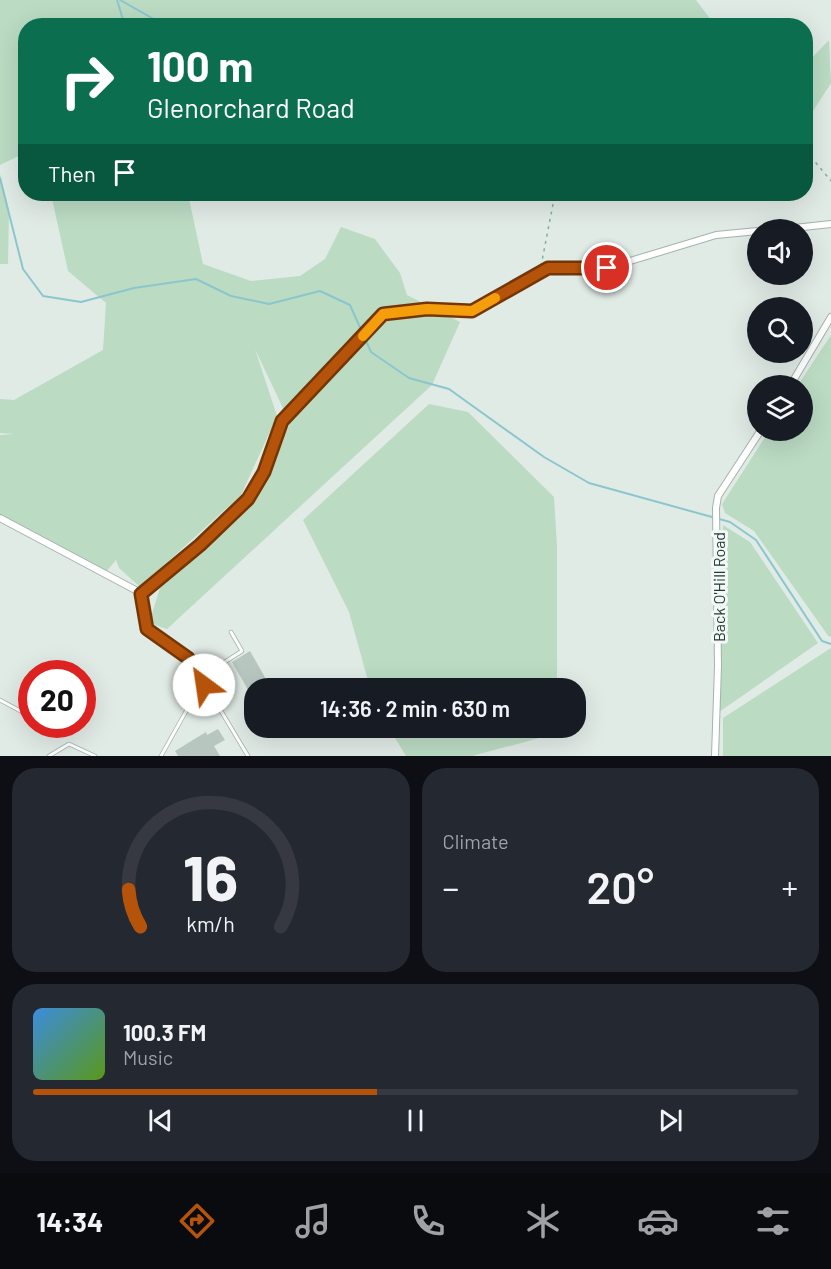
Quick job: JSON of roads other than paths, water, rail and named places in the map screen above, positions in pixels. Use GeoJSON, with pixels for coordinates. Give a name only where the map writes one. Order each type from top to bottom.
{"type":"FeatureCollection","features":[{"type":"Feature","properties":{"kind":"street"},"geometry":{"type":"LineString","coordinates":[[813,226],[831,224]]}},
{"type":"Feature","properties":{"kind":"street"},"geometry":{"type":"LineString","coordinates":[[0,518],[141,594],[200,545],[248,499],[264,472],[282,421],[383,314],[427,309],[472,311],[548,268],[607,268],[717,235],[747,232]]}},
{"type":"Feature","properties":{"kind":"street"},"geometry":{"type":"LineString","coordinates":[[797,375],[831,317]]}},
{"type":"Feature","properties":{"kind":"street","name":"Back O'Hill Road"},"geometry":{"type":"LineString","coordinates":[[715,756],[718,525],[716,508],[718,496],[754,441]]}},
{"type":"Feature","properties":{"kind":"lane"},"geometry":{"type":"LineString","coordinates":[[141,594],[147,629],[188,658],[200,678],[205,694],[215,701],[248,756]]}},
{"type":"Feature","properties":{"kind":"lane"},"geometry":{"type":"LineString","coordinates":[[200,678],[242,651],[231,632]]}},
{"type":"Feature","properties":{"kind":"lane"},"geometry":{"type":"LineString","coordinates":[[161,756],[194,697],[205,694]]}},
{"type":"Feature","properties":{"kind":"lane"},"geometry":{"type":"LineString","coordinates":[[0,700],[18,710]]}},
{"type":"Feature","properties":{"kind":"lane"},"geometry":{"type":"LineString","coordinates":[[49,756],[69,744],[96,756]]}},
{"type":"Feature","properties":{"kind":"waterway"},"geometry":{"type":"LineString","coordinates":[[117,0],[123,18]]}},
{"type":"Feature","properties":{"kind":"waterway"},"geometry":{"type":"LineString","coordinates":[[120,0],[152,18]]}},
{"type":"Feature","properties":{"kind":"waterway"},"geometry":{"type":"LineString","coordinates":[[0,178],[23,269],[43,296],[81,302],[134,288],[196,279],[231,296],[269,304],[320,291],[350,305],[371,352],[409,378],[449,389],[544,457],[589,483],[730,522],[756,540],[822,641],[831,644]]}}]}
